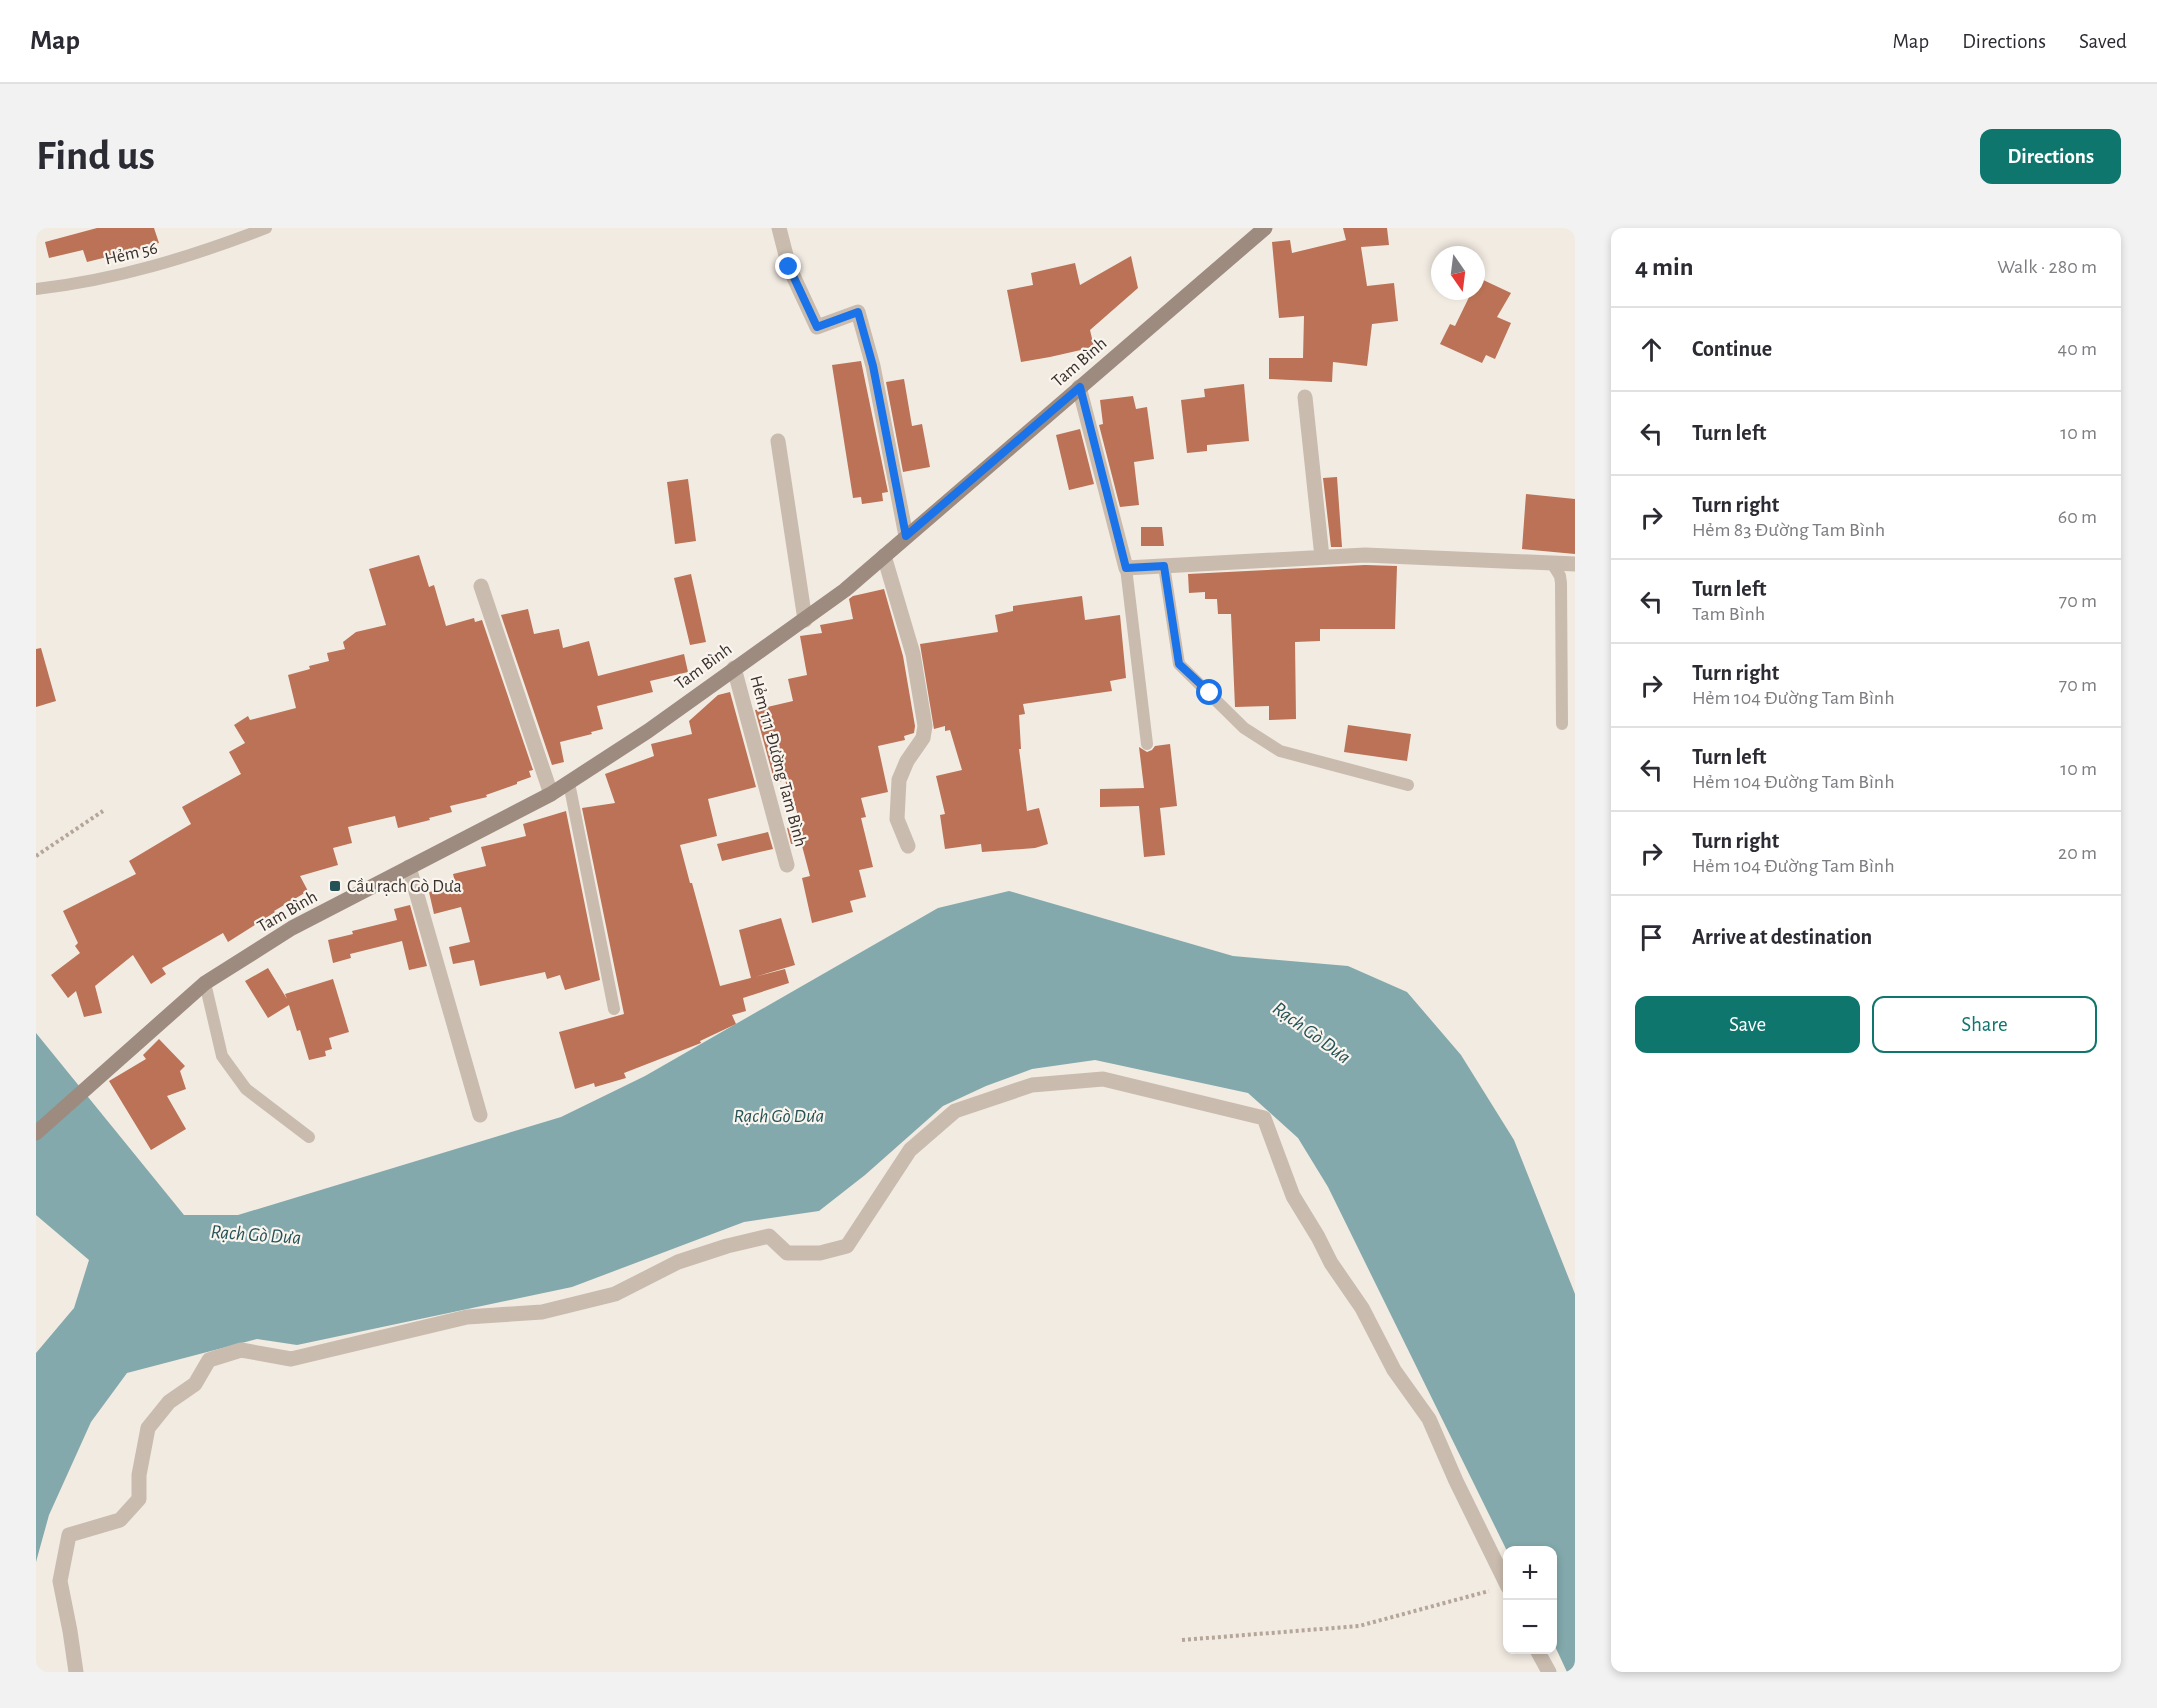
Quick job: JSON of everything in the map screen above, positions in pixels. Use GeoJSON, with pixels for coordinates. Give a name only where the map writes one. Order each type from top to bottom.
{"type":"FeatureCollection","features":[{"type":"Feature","properties":{"kind":"main road","name":"Tam Bình"},"geometry":{"type":"LineString","coordinates":[[36,1132],[205,983],[292,928],[551,794],[648,731],[805,620],[845,590],[1265,228]]}},
{"type":"Feature","properties":{"kind":"street"},"geometry":{"type":"LineString","coordinates":[[779,228],[789,267],[817,327],[858,312],[873,366],[906,536]]}},
{"type":"Feature","properties":{"kind":"street"},"geometry":{"type":"LineString","coordinates":[[1080,387],[1126,568],[1365,555],[1575,564]]}},
{"type":"Feature","properties":{"kind":"street"},"geometry":{"type":"LineString","coordinates":[[1305,397],[1322,557]]}},
{"type":"Feature","properties":{"kind":"street"},"geometry":{"type":"LineString","coordinates":[[778,441],[805,620]]}},
{"type":"Feature","properties":{"kind":"street"},"geometry":{"type":"LineString","coordinates":[[884,556],[913,654],[925,726],[923,738],[907,760],[899,780],[897,819],[908,846]]}},
{"type":"Feature","properties":{"kind":"street"},"geometry":{"type":"LineString","coordinates":[[481,586],[551,794]]}},
{"type":"Feature","properties":{"kind":"street","name":"Hẻm 111 Đường Tam Bình"},"geometry":{"type":"LineString","coordinates":[[734,668],[787,865]]}},
{"type":"Feature","properties":{"kind":"street"},"geometry":{"type":"LineString","coordinates":[[409,867],[480,1115]]}},
{"type":"Feature","properties":{"kind":"street"},"geometry":{"type":"LineString","coordinates":[[76,1672],[60,1581],[69,1535],[120,1520],[139,1499],[139,1475],[148,1428],[169,1402],[195,1384],[208,1360],[242,1350],[291,1359],[466,1317],[542,1312],[615,1294],[678,1262],[727,1246],[769,1236],[788,1253],[820,1253],[847,1246],[910,1150],[955,1110],[1032,1085],[1103,1079],[1264,1118],[1293,1197],[1362,1308],[1394,1370],[1429,1419],[1503,1578]]}},
{"type":"Feature","properties":{"kind":"street"},"geometry":{"type":"LineString","coordinates":[[1539,1654],[1549,1672]]}},
{"type":"Feature","properties":{"kind":"lane","name":"Hẻm 56"},"geometry":{"type":"LineString","coordinates":[[36,289],[148,269],[214,248],[266,228]]}},
{"type":"Feature","properties":{"kind":"lane"},"geometry":{"type":"LineString","coordinates":[[1552,563],[1562,583],[1562,724]]}},
{"type":"Feature","properties":{"kind":"lane"},"geometry":{"type":"LineString","coordinates":[[1164,566],[1179,664],[1244,728],[1280,751],[1408,785]]}},
{"type":"Feature","properties":{"kind":"lane"},"geometry":{"type":"LineString","coordinates":[[1126,568],[1147,744]]}},
{"type":"Feature","properties":{"kind":"lane"},"geometry":{"type":"LineString","coordinates":[[569,783],[615,1010]]}},
{"type":"Feature","properties":{"kind":"lane"},"geometry":{"type":"LineString","coordinates":[[205,983],[222,1056],[246,1089],[309,1137]]}},
{"type":"Feature","properties":{"kind":"path"},"geometry":{"type":"LineString","coordinates":[[36,856],[103,811]]}},
{"type":"Feature","properties":{"kind":"path"},"geometry":{"type":"LineString","coordinates":[[1182,1640],[1359,1626],[1503,1587]]}},
{"type":"Feature","properties":{"kind":"water","name":"Rạch Gò Dưa"},"geometry":{"type":"Polygon","coordinates":[[[1009,891],[1233,956],[1348,966],[1407,992],[1461,1055],[1514,1140],[1575,1294],[1575,1672],[1567,1672],[1557,1651],[1557,1546],[1505,1546],[1328,1187],[1298,1138],[1248,1093],[1095,1060],[1032,1069],[986,1086],[943,1106],[865,1175],[819,1211],[744,1222],[572,1287],[297,1345],[257,1339],[127,1373],[91,1422],[49,1515],[36,1562],[36,1353],[74,1308],[89,1260],[36,1215],[36,1033],[184,1215],[238,1215],[561,1117],[645,1076],[938,908],[1009,891]]]}},
{"type":"Feature","properties":{"kind":"building"},"geometry":{"type":"Polygon","coordinates":[[[97,228],[154,228],[159,243],[108,260],[107,257],[87,262],[83,250],[49,258],[45,242],[97,228]]]}},
{"type":"Feature","properties":{"kind":"building"},"geometry":{"type":"Polygon","coordinates":[[[1343,228],[1387,228],[1389,245],[1361,247],[1367,286],[1394,283],[1398,321],[1372,324],[1367,366],[1333,362],[1332,382],[1269,379],[1269,358],[1303,358],[1304,316],[1279,318],[1272,242],[1290,240],[1292,253],[1346,240],[1343,228]]]}},
{"type":"Feature","properties":{"kind":"building"},"geometry":{"type":"Polygon","coordinates":[[[1131,256],[1138,288],[1090,330],[1094,347],[1021,362],[1007,290],[1033,285],[1031,273],[1075,263],[1080,285],[1131,256]]]}},
{"type":"Feature","properties":{"kind":"building"},"geometry":{"type":"Polygon","coordinates":[[[1485,281],[1511,293],[1497,317],[1511,323],[1495,359],[1486,355],[1482,363],[1440,344],[1450,324],[1455,326],[1468,300],[1485,300],[1485,281]]]}},
{"type":"Feature","properties":{"kind":"building"},"geometry":{"type":"Polygon","coordinates":[[[861,361],[888,492],[882,493],[883,501],[862,504],[861,497],[853,498],[832,365],[861,361]]]}},
{"type":"Feature","properties":{"kind":"building"},"geometry":{"type":"Polygon","coordinates":[[[904,379],[912,426],[922,424],[930,467],[903,472],[886,382],[904,379]]]}},
{"type":"Feature","properties":{"kind":"building"},"geometry":{"type":"Polygon","coordinates":[[[1244,384],[1249,441],[1207,445],[1207,451],[1187,453],[1181,400],[1205,397],[1204,389],[1244,384]]]}},
{"type":"Feature","properties":{"kind":"building"},"geometry":{"type":"Polygon","coordinates":[[[1133,396],[1136,409],[1147,407],[1154,459],[1134,462],[1139,505],[1120,507],[1099,425],[1103,424],[1100,400],[1133,396]]]}},
{"type":"Feature","properties":{"kind":"building"},"geometry":{"type":"Polygon","coordinates":[[[1080,429],[1094,484],[1069,490],[1056,435],[1080,429]]]}},
{"type":"Feature","properties":{"kind":"building"},"geometry":{"type":"Polygon","coordinates":[[[1337,477],[1342,547],[1331,547],[1323,478],[1337,477]]]}},
{"type":"Feature","properties":{"kind":"building"},"geometry":{"type":"Polygon","coordinates":[[[688,479],[696,541],[675,544],[667,482],[688,479]]]}},
{"type":"Feature","properties":{"kind":"building"},"geometry":{"type":"Polygon","coordinates":[[[1526,494],[1575,499],[1575,554],[1522,549],[1526,494]]]}},
{"type":"Feature","properties":{"kind":"building"},"geometry":{"type":"Polygon","coordinates":[[[1141,527],[1162,527],[1164,546],[1141,546],[1141,527]]]}},
{"type":"Feature","properties":{"kind":"building"},"geometry":{"type":"Polygon","coordinates":[[[419,555],[429,587],[434,585],[446,626],[474,618],[475,622],[482,620],[533,770],[529,771],[531,777],[486,795],[487,797],[450,806],[452,812],[429,818],[430,820],[398,828],[395,816],[348,827],[352,843],[333,848],[338,865],[300,876],[308,891],[228,942],[223,933],[162,968],[166,974],[151,984],[133,955],[95,986],[102,1013],[84,1017],[76,991],[68,998],[51,975],[80,953],[75,946],[78,943],[63,911],[136,874],[129,861],[191,824],[182,807],[241,774],[229,752],[245,743],[234,725],[248,716],[250,720],[296,708],[288,675],[329,661],[327,653],[345,649],[343,642],[356,632],[386,625],[369,569],[419,555]]]}},
{"type":"Feature","properties":{"kind":"building"},"geometry":{"type":"Polygon","coordinates":[[[1365,565],[1397,566],[1395,629],[1320,629],[1320,641],[1295,642],[1296,719],[1269,720],[1269,706],[1235,707],[1231,614],[1218,614],[1217,599],[1205,599],[1205,592],[1189,593],[1188,574],[1365,565]]]}},
{"type":"Feature","properties":{"kind":"building"},"geometry":{"type":"Polygon","coordinates":[[[691,574],[706,642],[690,645],[674,578],[691,574]]]}},
{"type":"Feature","properties":{"kind":"building"},"geometry":{"type":"Polygon","coordinates":[[[884,589],[903,656],[915,726],[914,733],[904,736],[905,740],[878,746],[888,792],[861,798],[866,817],[861,818],[873,867],[859,870],[866,897],[850,901],[853,912],[812,923],[802,878],[810,876],[801,842],[791,844],[787,828],[800,824],[791,789],[788,790],[785,780],[775,783],[755,710],[793,701],[788,679],[807,675],[800,636],[822,633],[820,625],[853,619],[849,599],[884,589]]]}},
{"type":"Feature","properties":{"kind":"building"},"geometry":{"type":"Polygon","coordinates":[[[1082,596],[1085,620],[1120,615],[1126,678],[1110,681],[1112,691],[1023,704],[1025,714],[1019,715],[1021,749],[1019,749],[1027,811],[1039,808],[1048,844],[1035,848],[982,852],[981,844],[945,849],[940,815],[945,814],[936,776],[962,770],[950,730],[945,731],[945,726],[934,729],[920,644],[998,632],[995,615],[1013,611],[1013,606],[1082,596]]]}},
{"type":"Feature","properties":{"kind":"building"},"geometry":{"type":"Polygon","coordinates":[[[528,609],[534,634],[559,629],[563,648],[589,641],[598,676],[684,654],[688,672],[650,681],[653,692],[597,706],[603,729],[560,742],[564,762],[552,765],[501,615],[528,609]]]}},
{"type":"Feature","properties":{"kind":"building"},"geometry":{"type":"Polygon","coordinates":[[[41,648],[56,701],[36,707],[36,649],[41,648]]]}},
{"type":"Feature","properties":{"kind":"building"},"geometry":{"type":"Polygon","coordinates":[[[730,692],[756,787],[708,799],[717,836],[680,845],[720,986],[785,969],[789,983],[743,998],[746,1011],[732,1015],[736,1024],[700,1041],[701,1043],[624,1073],[626,1078],[595,1087],[594,1083],[575,1089],[559,1032],[624,1014],[582,808],[615,803],[605,774],[654,756],[651,744],[692,734],[689,721],[718,695],[730,692]]]}},
{"type":"Feature","properties":{"kind":"building"},"geometry":{"type":"Polygon","coordinates":[[[1348,725],[1411,734],[1407,761],[1344,752],[1348,725]]]}},
{"type":"Feature","properties":{"kind":"building"},"geometry":{"type":"Polygon","coordinates":[[[1170,744],[1177,806],[1160,808],[1165,855],[1144,857],[1139,806],[1100,807],[1100,789],[1144,788],[1139,747],[1147,752],[1155,746],[1170,744]]]}},
{"type":"Feature","properties":{"kind":"building"},"geometry":{"type":"Polygon","coordinates":[[[566,811],[600,980],[565,990],[560,975],[547,979],[545,972],[480,986],[474,960],[453,964],[449,947],[470,942],[461,907],[434,914],[429,892],[456,886],[453,874],[486,866],[481,847],[526,836],[523,824],[566,811]]]}},
{"type":"Feature","properties":{"kind":"building"},"geometry":{"type":"Polygon","coordinates":[[[768,832],[773,849],[722,861],[717,844],[768,832]]]}},
{"type":"Feature","properties":{"kind":"building"},"geometry":{"type":"Polygon","coordinates":[[[410,905],[427,966],[409,970],[402,941],[350,954],[351,958],[333,963],[328,940],[353,934],[352,931],[397,920],[394,909],[410,905]]]}},
{"type":"Feature","properties":{"kind":"building"},"geometry":{"type":"Polygon","coordinates":[[[781,918],[795,965],[751,978],[739,930],[781,918]]]}},
{"type":"Feature","properties":{"kind":"building"},"geometry":{"type":"Polygon","coordinates":[[[268,968],[287,999],[285,994],[333,979],[349,1032],[329,1038],[332,1049],[325,1051],[326,1056],[309,1060],[289,1005],[268,1018],[245,981],[268,968]]]}},
{"type":"Feature","properties":{"kind":"building"},"geometry":{"type":"Polygon","coordinates":[[[159,1039],[185,1066],[180,1071],[186,1089],[167,1096],[186,1129],[151,1150],[109,1081],[146,1059],[143,1055],[159,1039]]]}},
{"type":"Feature","properties":{"kind":"place","name":"Cầu rạch Gò Dưa"},"geometry":{"type":"Point","coordinates":[335,886]}},
{"type":"Feature","properties":{"kind":"route"},"geometry":{"type":"LineString","coordinates":[[789,267],[817,327],[858,312],[873,366],[906,536],[1080,387],[1126,568],[1164,566],[1179,664],[1210,693]]}}]}
